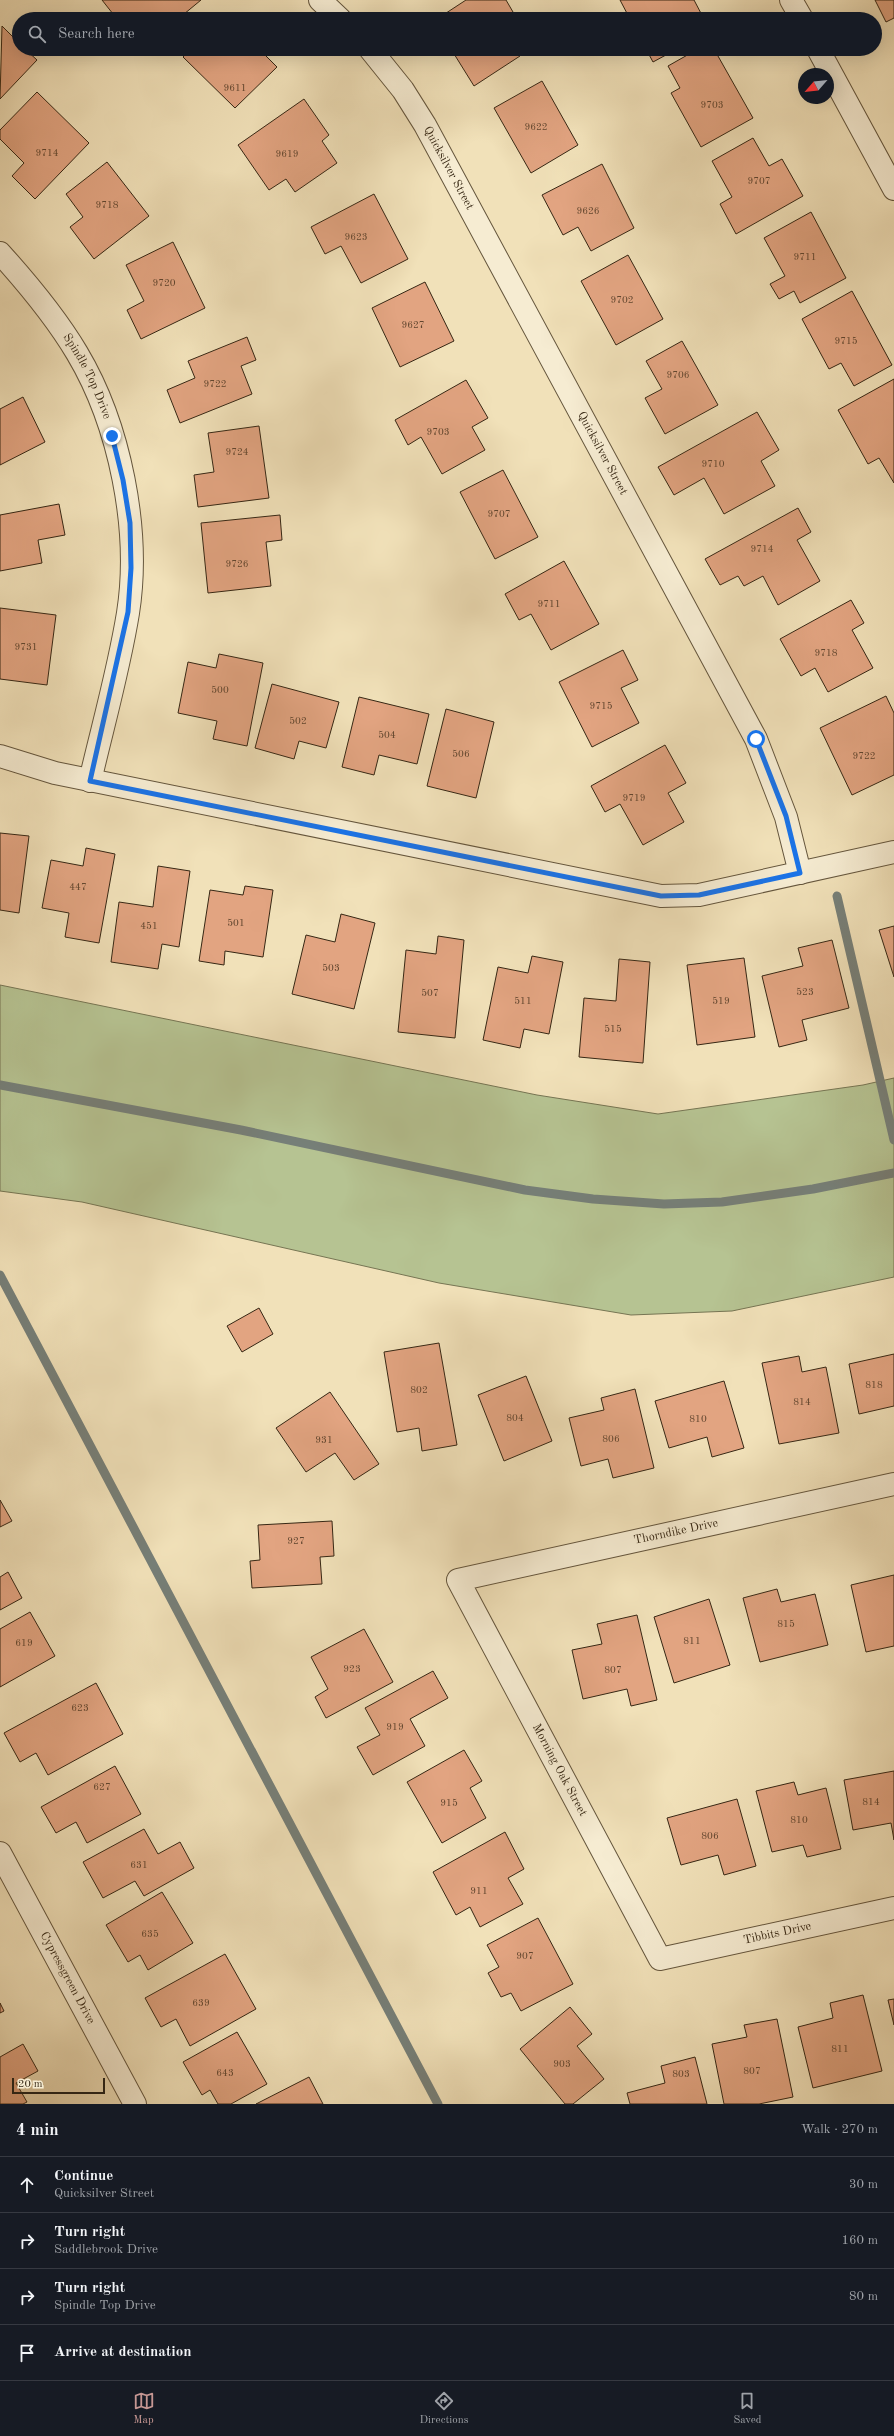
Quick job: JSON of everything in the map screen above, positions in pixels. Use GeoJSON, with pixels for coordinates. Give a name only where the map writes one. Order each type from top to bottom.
{"type":"FeatureCollection","features":[{"type":"Feature","properties":{"kind":"street"},"geometry":{"type":"LineString","coordinates":[[320,0],[333,12]]}},
{"type":"Feature","properties":{"kind":"street"},"geometry":{"type":"LineString","coordinates":[[791,0],[798,12]]}},
{"type":"Feature","properties":{"kind":"street","name":"Quicksilver Street"},"geometry":{"type":"LineString","coordinates":[[376,56],[403,90],[425,125],[756,739],[786,816],[800,873]]}},
{"type":"Feature","properties":{"kind":"street"},"geometry":{"type":"LineString","coordinates":[[822,56],[894,189]]}},
{"type":"Feature","properties":{"kind":"street","name":"Spindle Top Drive"},"geometry":{"type":"LineString","coordinates":[[0,252],[54,317],[78,354],[105,415],[123,480],[130,523],[131,568],[128,612],[90,781]]}},
{"type":"Feature","properties":{"kind":"street"},"geometry":{"type":"LineString","coordinates":[[0,756],[55,774],[661,896],[699,895],[894,852]]}},
{"type":"Feature","properties":{"kind":"street","name":"Thorndike Drive"},"geometry":{"type":"LineString","coordinates":[[458,1580],[894,1484]]}},
{"type":"Feature","properties":{"kind":"street","name":"Morning Oak Street"},"geometry":{"type":"LineString","coordinates":[[458,1580],[660,1959]]}},
{"type":"Feature","properties":{"kind":"street","name":"Cypressgreen Drive"},"geometry":{"type":"LineString","coordinates":[[0,1853],[135,2104]]}},
{"type":"Feature","properties":{"kind":"street","name":"Tibbits Drive"},"geometry":{"type":"LineString","coordinates":[[660,1959],[894,1908]]}},
{"type":"Feature","properties":{"kind":"green space"},"geometry":{"type":"Polygon","coordinates":[[[0,985],[537,1095],[658,1114],[863,1085],[894,1078],[894,1277],[732,1311],[631,1315],[439,1283],[82,1202],[0,1191],[0,985]]]}},
{"type":"Feature","properties":{"kind":"building"},"geometry":{"type":"Polygon","coordinates":[[[102,0],[201,0],[186,12],[111,12],[102,0]]]}},
{"type":"Feature","properties":{"kind":"building"},"geometry":{"type":"Polygon","coordinates":[[[466,0],[506,0],[513,12],[448,12],[466,0]]]}},
{"type":"Feature","properties":{"kind":"building"},"geometry":{"type":"Polygon","coordinates":[[[620,0],[694,0],[700,12],[626,12],[620,0]]]}},
{"type":"Feature","properties":{"kind":"building"},"geometry":{"type":"Polygon","coordinates":[[[875,0],[894,0],[894,18],[886,22],[875,0]]]}},
{"type":"Feature","properties":{"kind":"building"},"geometry":{"type":"Polygon","coordinates":[[[2,26],[12,36],[12,56],[33,56],[37,60],[0,99],[2,26]]]}},
{"type":"Feature","properties":{"kind":"building"},"geometry":{"type":"Polygon","coordinates":[[[266,56],[277,67],[235,108],[183,57],[266,56]]]}},
{"type":"Feature","properties":{"kind":"building"},"geometry":{"type":"Polygon","coordinates":[[[455,56],[520,56],[474,86],[455,56]]]}},
{"type":"Feature","properties":{"kind":"building"},"geometry":{"type":"Polygon","coordinates":[[[650,56],[664,56],[653,62],[650,56]]]}},
{"type":"Feature","properties":{"kind":"building"},"geometry":{"type":"Polygon","coordinates":[[[686,56],[718,56],[753,118],[701,147],[671,93],[680,88],[668,66],[686,56]]]}},
{"type":"Feature","properties":{"kind":"building"},"geometry":{"type":"Polygon","coordinates":[[[542,81],[578,145],[531,173],[494,108],[542,81]]]}},
{"type":"Feature","properties":{"kind":"building"},"geometry":{"type":"Polygon","coordinates":[[[37,92],[89,143],[35,199],[12,176],[24,163],[0,139],[0,130],[37,92]]]}},
{"type":"Feature","properties":{"kind":"building"},"geometry":{"type":"Polygon","coordinates":[[[304,99],[329,135],[322,141],[337,163],[295,192],[286,179],[269,190],[238,145],[304,99]]]}},
{"type":"Feature","properties":{"kind":"building"},"geometry":{"type":"Polygon","coordinates":[[[753,138],[769,166],[782,159],[803,196],[736,234],[720,204],[732,197],[712,161],[753,138]]]}},
{"type":"Feature","properties":{"kind":"building"},"geometry":{"type":"Polygon","coordinates":[[[107,162],[149,216],[94,259],[70,227],[83,217],[66,194],[107,162]]]}},
{"type":"Feature","properties":{"kind":"building"},"geometry":{"type":"Polygon","coordinates":[[[602,164],[634,228],[591,251],[578,227],[563,235],[542,195],[602,164]]]}},
{"type":"Feature","properties":{"kind":"building"},"geometry":{"type":"Polygon","coordinates":[[[374,194],[408,259],[361,283],[341,246],[325,254],[311,227],[374,194]]]}},
{"type":"Feature","properties":{"kind":"building"},"geometry":{"type":"Polygon","coordinates":[[[811,212],[846,278],[800,303],[794,291],[779,299],[770,284],[785,276],[764,238],[811,212]]]}},
{"type":"Feature","properties":{"kind":"building"},"geometry":{"type":"Polygon","coordinates":[[[173,242],[205,308],[141,339],[127,310],[144,301],[126,265],[173,242]]]}},
{"type":"Feature","properties":{"kind":"building"},"geometry":{"type":"Polygon","coordinates":[[[628,255],[663,319],[616,345],[581,281],[628,255]]]}},
{"type":"Feature","properties":{"kind":"building"},"geometry":{"type":"Polygon","coordinates":[[[425,282],[454,341],[400,367],[372,308],[425,282]]]}},
{"type":"Feature","properties":{"kind":"building"},"geometry":{"type":"Polygon","coordinates":[[[852,291],[892,365],[854,386],[841,363],[829,369],[802,319],[852,291]]]}},
{"type":"Feature","properties":{"kind":"building"},"geometry":{"type":"Polygon","coordinates":[[[247,337],[256,360],[241,366],[252,394],[180,423],[167,390],[195,378],[188,361],[247,337]]]}},
{"type":"Feature","properties":{"kind":"building"},"geometry":{"type":"Polygon","coordinates":[[[682,341],[718,405],[665,434],[645,398],[662,389],[646,361],[682,341]]]}},
{"type":"Feature","properties":{"kind":"building"},"geometry":{"type":"Polygon","coordinates":[[[894,379],[894,483],[879,458],[868,464],[838,410],[894,379]]]}},
{"type":"Feature","properties":{"kind":"building"},"geometry":{"type":"Polygon","coordinates":[[[466,380],[488,418],[472,427],[485,450],[442,474],[421,437],[408,445],[395,420],[466,380]]]}},
{"type":"Feature","properties":{"kind":"building"},"geometry":{"type":"Polygon","coordinates":[[[23,397],[45,442],[0,465],[0,409],[23,397]]]}},
{"type":"Feature","properties":{"kind":"building"},"geometry":{"type":"Polygon","coordinates":[[[757,412],[779,450],[761,461],[775,486],[724,514],[704,478],[674,495],[658,467],[757,412]]]}},
{"type":"Feature","properties":{"kind":"building"},"geometry":{"type":"Polygon","coordinates":[[[259,426],[269,498],[198,507],[194,475],[214,472],[208,433],[259,426]]]}},
{"type":"Feature","properties":{"kind":"building"},"geometry":{"type":"Polygon","coordinates":[[[503,470],[538,537],[495,559],[460,492],[503,470]]]}},
{"type":"Feature","properties":{"kind":"building"},"geometry":{"type":"Polygon","coordinates":[[[59,504],[65,535],[38,540],[42,563],[0,571],[0,515],[59,504]]]}},
{"type":"Feature","properties":{"kind":"building"},"geometry":{"type":"Polygon","coordinates":[[[798,508],[811,532],[797,540],[820,581],[778,605],[763,576],[744,586],[738,576],[720,585],[705,559],[798,508]]]}},
{"type":"Feature","properties":{"kind":"building"},"geometry":{"type":"Polygon","coordinates":[[[280,515],[282,540],[266,542],[271,586],[208,593],[201,523],[280,515]]]}},
{"type":"Feature","properties":{"kind":"building"},"geometry":{"type":"Polygon","coordinates":[[[564,561],[599,624],[551,650],[531,614],[519,620],[505,594],[564,561]]]}},
{"type":"Feature","properties":{"kind":"building"},"geometry":{"type":"Polygon","coordinates":[[[851,600],[864,623],[852,630],[873,668],[828,692],[815,668],[801,676],[780,639],[851,600]]]}},
{"type":"Feature","properties":{"kind":"building"},"geometry":{"type":"Polygon","coordinates":[[[0,608],[56,615],[47,685],[0,679],[0,608]]]}},
{"type":"Feature","properties":{"kind":"building"},"geometry":{"type":"Polygon","coordinates":[[[623,650],[638,680],[621,688],[639,723],[592,747],[559,682],[623,650]]]}},
{"type":"Feature","properties":{"kind":"building"},"geometry":{"type":"Polygon","coordinates":[[[219,654],[263,663],[247,746],[213,739],[217,721],[178,713],[188,662],[216,668],[219,654]]]}},
{"type":"Feature","properties":{"kind":"building"},"geometry":{"type":"Polygon","coordinates":[[[272,684],[339,702],[326,748],[299,741],[294,759],[255,748],[272,684]]]}},
{"type":"Feature","properties":{"kind":"building"},"geometry":{"type":"Polygon","coordinates":[[[886,696],[894,713],[894,775],[852,795],[820,728],[886,696]]]}},
{"type":"Feature","properties":{"kind":"building"},"geometry":{"type":"Polygon","coordinates":[[[359,697],[429,714],[417,764],[379,755],[374,775],[342,767],[359,697]]]}},
{"type":"Feature","properties":{"kind":"building"},"geometry":{"type":"Polygon","coordinates":[[[446,709],[494,722],[476,798],[427,786],[446,709]]]}},
{"type":"Feature","properties":{"kind":"building"},"geometry":{"type":"Polygon","coordinates":[[[665,745],[686,783],[668,793],[684,822],[643,845],[620,804],[605,812],[591,786],[665,745]]]}},
{"type":"Feature","properties":{"kind":"building"},"geometry":{"type":"Polygon","coordinates":[[[0,833],[29,836],[19,913],[0,910],[0,833]]]}},
{"type":"Feature","properties":{"kind":"building"},"geometry":{"type":"Polygon","coordinates":[[[86,848],[115,854],[99,943],[65,937],[69,913],[42,908],[51,860],[83,866],[86,848]]]}},
{"type":"Feature","properties":{"kind":"building"},"geometry":{"type":"Polygon","coordinates":[[[158,866],[190,871],[179,947],[162,944],[158,969],[111,962],[119,902],[153,907],[158,866]]]}},
{"type":"Feature","properties":{"kind":"building"},"geometry":{"type":"Polygon","coordinates":[[[245,886],[273,890],[263,957],[225,951],[224,965],[199,961],[210,890],[243,895],[245,886]]]}},
{"type":"Feature","properties":{"kind":"building"},"geometry":{"type":"Polygon","coordinates":[[[341,914],[375,923],[354,1009],[292,994],[306,935],[335,942],[341,914]]]}},
{"type":"Feature","properties":{"kind":"building"},"geometry":{"type":"Polygon","coordinates":[[[894,926],[894,977],[879,930],[894,926]]]}},
{"type":"Feature","properties":{"kind":"building"},"geometry":{"type":"Polygon","coordinates":[[[438,936],[464,940],[455,1038],[398,1032],[406,950],[436,954],[438,936]]]}},
{"type":"Feature","properties":{"kind":"building"},"geometry":{"type":"Polygon","coordinates":[[[832,940],[849,1008],[802,1020],[807,1040],[779,1047],[762,976],[803,966],[798,948],[832,940]]]}},
{"type":"Feature","properties":{"kind":"building"},"geometry":{"type":"Polygon","coordinates":[[[532,956],[563,962],[549,1034],[524,1029],[520,1048],[483,1040],[498,967],[528,973],[532,956]]]}},
{"type":"Feature","properties":{"kind":"building"},"geometry":{"type":"Polygon","coordinates":[[[744,958],[755,1037],[697,1045],[687,965],[744,958]]]}},
{"type":"Feature","properties":{"kind":"building"},"geometry":{"type":"Polygon","coordinates":[[[619,959],[650,962],[643,1063],[579,1057],[584,998],[616,1001],[619,959]]]}},
{"type":"Feature","properties":{"kind":"building"},"geometry":{"type":"Polygon","coordinates":[[[259,1308],[273,1334],[242,1352],[227,1326],[259,1308]]]}},
{"type":"Feature","properties":{"kind":"building"},"geometry":{"type":"Polygon","coordinates":[[[439,1343],[457,1445],[422,1451],[419,1428],[397,1432],[384,1352],[439,1343]]]}},
{"type":"Feature","properties":{"kind":"building"},"geometry":{"type":"Polygon","coordinates":[[[894,1354],[894,1406],[859,1414],[849,1364],[894,1354]]]}},
{"type":"Feature","properties":{"kind":"building"},"geometry":{"type":"Polygon","coordinates":[[[799,1356],[802,1372],[826,1367],[839,1433],[779,1444],[762,1363],[799,1356]]]}},
{"type":"Feature","properties":{"kind":"building"},"geometry":{"type":"Polygon","coordinates":[[[526,1376],[552,1441],[504,1461],[478,1395],[526,1376]]]}},
{"type":"Feature","properties":{"kind":"building"},"geometry":{"type":"Polygon","coordinates":[[[724,1381],[744,1448],[712,1457],[707,1437],[669,1448],[655,1401],[724,1381]]]}},
{"type":"Feature","properties":{"kind":"building"},"geometry":{"type":"Polygon","coordinates":[[[635,1389],[654,1468],[613,1478],[608,1459],[581,1466],[569,1418],[604,1410],[601,1398],[635,1389]]]}},
{"type":"Feature","properties":{"kind":"building"},"geometry":{"type":"Polygon","coordinates":[[[330,1392],[379,1464],[354,1480],[335,1453],[306,1472],[276,1428],[330,1392]]]}},
{"type":"Feature","properties":{"kind":"building"},"geometry":{"type":"Polygon","coordinates":[[[0,1500],[12,1521],[0,1527],[0,1500]]]}},
{"type":"Feature","properties":{"kind":"building"},"geometry":{"type":"Polygon","coordinates":[[[332,1521],[334,1556],[320,1557],[322,1584],[252,1588],[250,1561],[260,1560],[258,1525],[332,1521]]]}},
{"type":"Feature","properties":{"kind":"building"},"geometry":{"type":"Polygon","coordinates":[[[8,1572],[22,1598],[0,1610],[0,1577],[8,1572]]]}},
{"type":"Feature","properties":{"kind":"building"},"geometry":{"type":"Polygon","coordinates":[[[894,1575],[894,1646],[866,1652],[851,1585],[894,1575]]]}},
{"type":"Feature","properties":{"kind":"building"},"geometry":{"type":"Polygon","coordinates":[[[777,1589],[781,1602],[815,1594],[828,1645],[760,1662],[743,1598],[777,1589]]]}},
{"type":"Feature","properties":{"kind":"building"},"geometry":{"type":"Polygon","coordinates":[[[709,1599],[730,1665],[674,1683],[654,1617],[709,1599]]]}},
{"type":"Feature","properties":{"kind":"building"},"geometry":{"type":"Polygon","coordinates":[[[30,1612],[55,1656],[0,1687],[0,1629],[30,1612]]]}},
{"type":"Feature","properties":{"kind":"building"},"geometry":{"type":"Polygon","coordinates":[[[637,1615],[657,1700],[631,1706],[627,1689],[583,1699],[572,1650],[602,1644],[597,1624],[637,1615]]]}},
{"type":"Feature","properties":{"kind":"building"},"geometry":{"type":"Polygon","coordinates":[[[364,1629],[393,1682],[326,1718],[315,1697],[328,1689],[311,1657],[364,1629]]]}},
{"type":"Feature","properties":{"kind":"building"},"geometry":{"type":"Polygon","coordinates":[[[433,1671],[448,1698],[410,1719],[425,1746],[373,1775],[357,1747],[380,1735],[365,1708],[433,1671]]]}},
{"type":"Feature","properties":{"kind":"building"},"geometry":{"type":"Polygon","coordinates":[[[96,1683],[123,1734],[48,1775],[36,1753],[20,1762],[4,1733],[96,1683]]]}},
{"type":"Feature","properties":{"kind":"building"},"geometry":{"type":"Polygon","coordinates":[[[464,1750],[482,1781],[470,1788],[486,1818],[442,1843],[407,1782],[464,1750]]]}},
{"type":"Feature","properties":{"kind":"building"},"geometry":{"type":"Polygon","coordinates":[[[115,1766],[141,1814],[87,1843],[76,1822],[56,1833],[41,1807],[115,1766]]]}},
{"type":"Feature","properties":{"kind":"building"},"geometry":{"type":"Polygon","coordinates":[[[894,1771],[894,1840],[891,1823],[853,1830],[844,1780],[894,1771]]]}},
{"type":"Feature","properties":{"kind":"building"},"geometry":{"type":"Polygon","coordinates":[[[794,1782],[798,1795],[826,1788],[841,1849],[807,1857],[803,1845],[772,1852],[756,1791],[794,1782]]]}},
{"type":"Feature","properties":{"kind":"building"},"geometry":{"type":"Polygon","coordinates":[[[737,1799],[756,1866],[724,1875],[718,1855],[681,1865],[667,1818],[737,1799]]]}},
{"type":"Feature","properties":{"kind":"building"},"geometry":{"type":"Polygon","coordinates":[[[144,1829],[158,1854],[180,1842],[194,1868],[144,1896],[135,1881],[103,1898],[83,1862],[144,1829]]]}},
{"type":"Feature","properties":{"kind":"building"},"geometry":{"type":"Polygon","coordinates":[[[505,1832],[524,1869],[508,1878],[523,1904],[480,1927],[470,1907],[456,1915],[433,1872],[505,1832]]]}},
{"type":"Feature","properties":{"kind":"building"},"geometry":{"type":"Polygon","coordinates":[[[162,1892],[193,1943],[148,1970],[140,1955],[128,1962],[106,1925],[162,1892]]]}},
{"type":"Feature","properties":{"kind":"building"},"geometry":{"type":"Polygon","coordinates":[[[538,1918],[573,1984],[521,2011],[511,1993],[501,1997],[488,1973],[499,1967],[487,1945],[538,1918]]]}},
{"type":"Feature","properties":{"kind":"building"},"geometry":{"type":"Polygon","coordinates":[[[225,1954],[256,2009],[190,2046],[176,2019],[161,2027],[145,1998],[225,1954]]]}},
{"type":"Feature","properties":{"kind":"building"},"geometry":{"type":"Polygon","coordinates":[[[863,1995],[882,2071],[813,2088],[798,2027],[833,2018],[830,2003],[863,1995]]]}},
{"type":"Feature","properties":{"kind":"building"},"geometry":{"type":"Polygon","coordinates":[[[894,1999],[894,2025],[888,2000],[894,1999]]]}},
{"type":"Feature","properties":{"kind":"building"},"geometry":{"type":"Polygon","coordinates":[[[0,2003],[4,2011],[0,2013],[0,2003]]]}},
{"type":"Feature","properties":{"kind":"building"},"geometry":{"type":"Polygon","coordinates":[[[570,2007],[592,2034],[577,2046],[604,2079],[573,2104],[565,2104],[520,2049],[570,2007]]]}},
{"type":"Feature","properties":{"kind":"building"},"geometry":{"type":"Polygon","coordinates":[[[777,2019],[793,2097],[759,2104],[724,2104],[712,2044],[747,2037],[744,2025],[777,2019]]]}},
{"type":"Feature","properties":{"kind":"building"},"geometry":{"type":"Polygon","coordinates":[[[237,2032],[267,2084],[231,2104],[218,2104],[210,2090],[202,2095],[183,2062],[237,2032]]]}},
{"type":"Feature","properties":{"kind":"building"},"geometry":{"type":"Polygon","coordinates":[[[23,2044],[38,2071],[16,2083],[27,2102],[23,2104],[0,2104],[0,2057],[23,2044]]]}},
{"type":"Feature","properties":{"kind":"building"},"geometry":{"type":"Polygon","coordinates":[[[695,2057],[707,2104],[630,2104],[627,2093],[665,2083],[661,2066],[695,2057]]]}},
{"type":"Feature","properties":{"kind":"building"},"geometry":{"type":"Polygon","coordinates":[[[309,2077],[323,2104],[256,2104],[309,2077]]]}},
{"type":"Feature","properties":{"kind":"waterway"},"geometry":{"type":"LineString","coordinates":[[837,896],[894,1140]]}},
{"type":"Feature","properties":{"kind":"waterway"},"geometry":{"type":"LineString","coordinates":[[0,1085],[241,1130],[525,1190],[593,1199],[664,1204],[722,1202],[813,1189],[894,1173]]}},
{"type":"Feature","properties":{"kind":"waterway"},"geometry":{"type":"LineString","coordinates":[[0,1275],[438,2104]]}},
{"type":"Feature","properties":{"kind":"route"},"geometry":{"type":"LineString","coordinates":[[112,436],[123,480],[130,523],[131,568],[128,612],[90,781],[661,896],[699,895],[800,873],[786,816],[756,739]]}}]}
